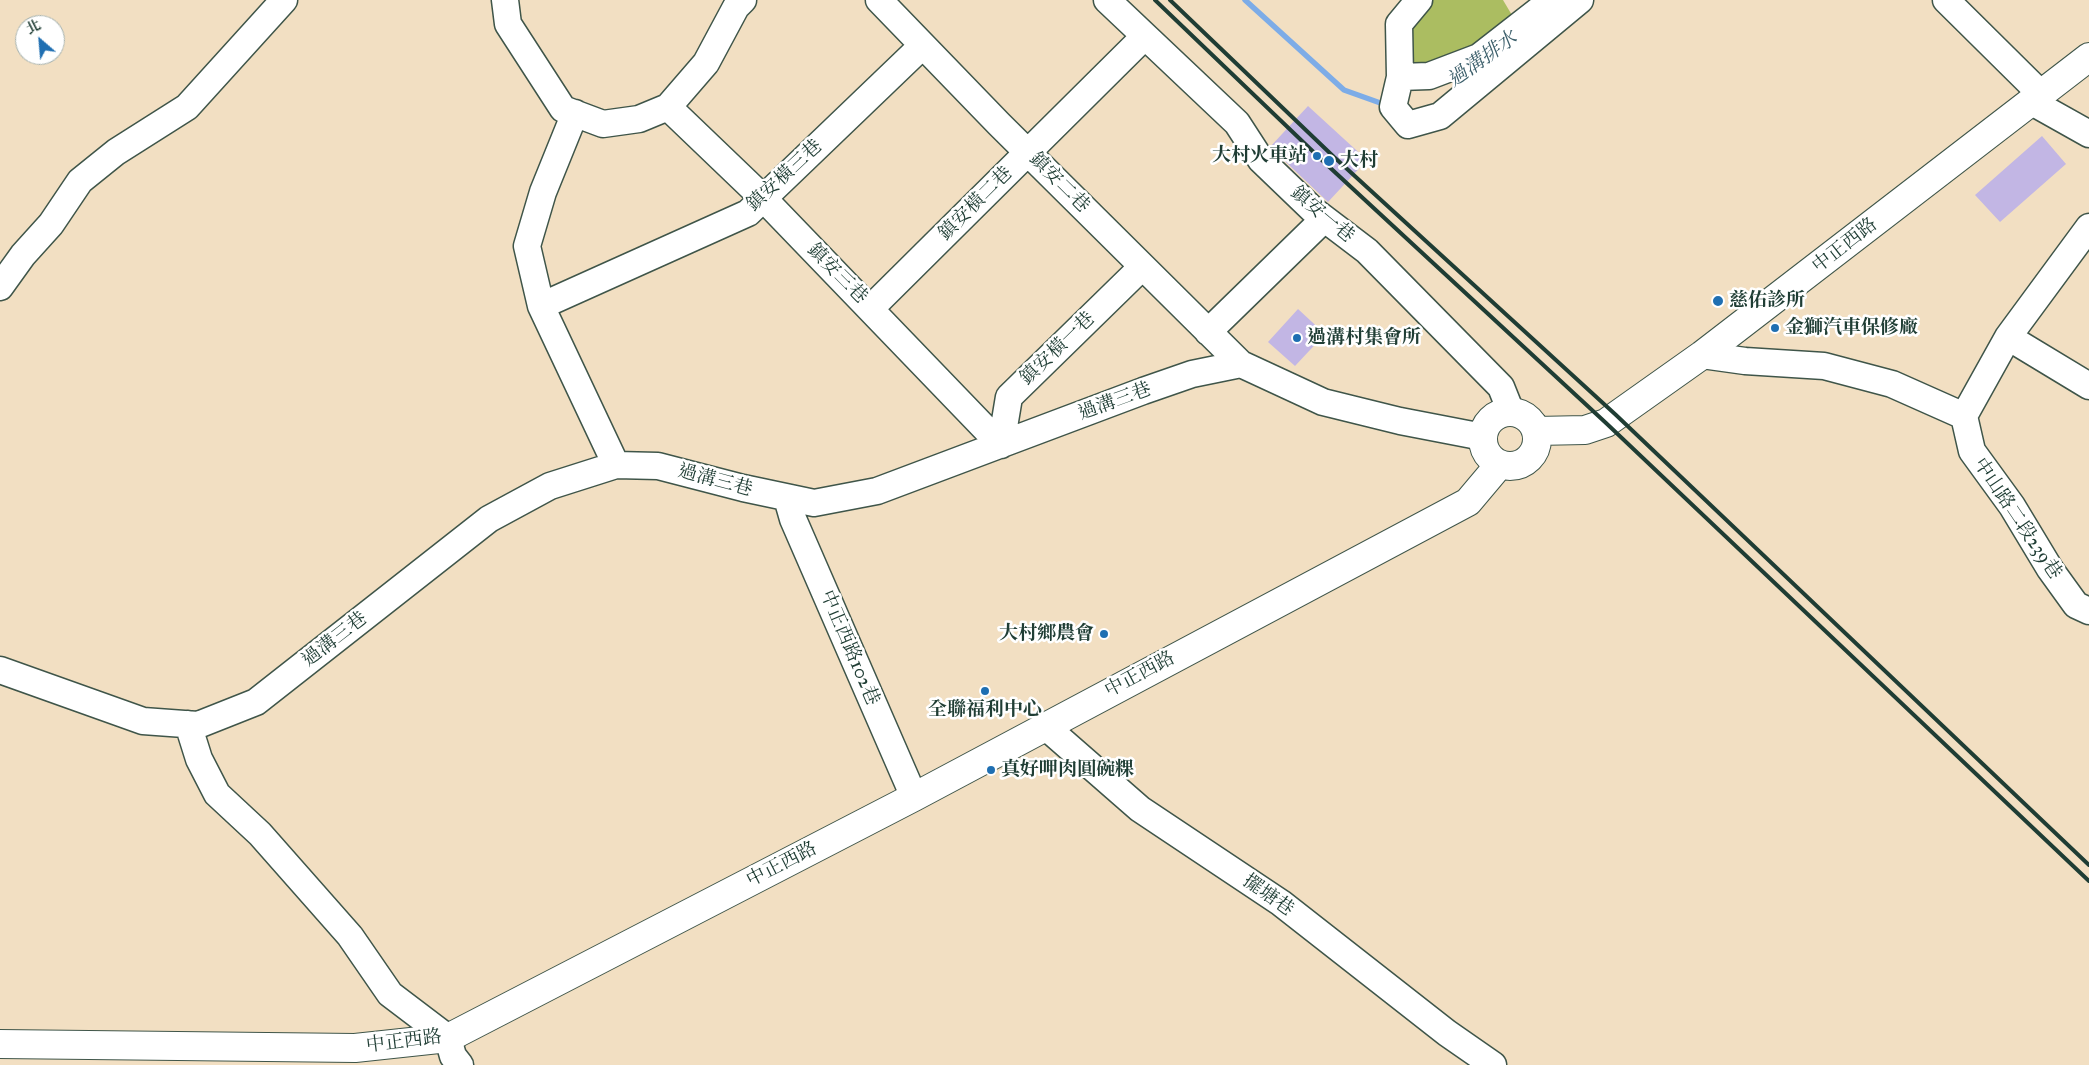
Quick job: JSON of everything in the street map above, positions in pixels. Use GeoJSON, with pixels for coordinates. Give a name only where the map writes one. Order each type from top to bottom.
{"type":"FeatureCollection","features":[{"type":"Feature","properties":{"kind":"main road","name":"中正西路"},"geometry":{"type":"LineString","coordinates":[[1536,431],[1585,430],[1606,423],[1702,355],[2089,57]]}},
{"type":"Feature","properties":{"kind":"main road"},"geometry":{"type":"LineString","coordinates":[[1511,412],[1526,418],[1536,431],[1535,448],[1526,461],[1508,466],[1492,460],[1486,452],[1482,437],[1489,422],[1502,413],[1511,412]]}},
{"type":"Feature","properties":{"kind":"main road","name":"中正西路"},"geometry":{"type":"LineString","coordinates":[[0,1044],[355,1048],[448,1038],[914,797],[1468,502],[1500,464]]}},
{"type":"Feature","properties":{"kind":"street"},"geometry":{"type":"LineString","coordinates":[[0,286],[23,255],[51,224],[80,181],[116,152],[188,107],[284,0]]}},
{"type":"Feature","properties":{"kind":"street"},"geometry":{"type":"LineString","coordinates":[[505,0],[508,24],[563,109],[603,124],[639,119],[668,107],[706,63],[736,7],[743,0]]}},
{"type":"Feature","properties":{"kind":"street","name":"鎮安二巷"},"geometry":{"type":"LineString","coordinates":[[879,0],[1028,153],[1241,364]]}},
{"type":"Feature","properties":{"kind":"street","name":"鎮安一巷"},"geometry":{"type":"LineString","coordinates":[[1107,0],[1237,123],[1261,160],[1324,219],[1367,251],[1501,387],[1511,412]]}},
{"type":"Feature","properties":{"kind":"street"},"geometry":{"type":"LineString","coordinates":[[1419,0],[1399,24],[1400,77],[1393,107],[1408,125],[1440,116],[1580,0]]}},
{"type":"Feature","properties":{"kind":"street"},"geometry":{"type":"LineString","coordinates":[[1400,77],[1429,76],[1479,57],[1552,0]]}},
{"type":"Feature","properties":{"kind":"street"},"geometry":{"type":"LineString","coordinates":[[1946,0],[2036,98],[2089,134]]}},
{"type":"Feature","properties":{"kind":"street","name":"鎮安橫二巷"},"geometry":{"type":"LineString","coordinates":[[871,308],[1145,36]]}},
{"type":"Feature","properties":{"kind":"street","name":"鎮安橫三巷"},"geometry":{"type":"LineString","coordinates":[[541,306],[748,213],[922,46]]}},
{"type":"Feature","properties":{"kind":"street","name":"鎮安三巷"},"geometry":{"type":"LineString","coordinates":[[668,107],[764,199],[1001,445]]}},
{"type":"Feature","properties":{"kind":"street"},"geometry":{"type":"LineString","coordinates":[[575,113],[543,192],[527,246],[541,306],[616,465]]}},
{"type":"Feature","properties":{"kind":"street"},"geometry":{"type":"LineString","coordinates":[[1208,332],[1324,219]]}},
{"type":"Feature","properties":{"kind":"street"},"geometry":{"type":"LineString","coordinates":[[1702,355],[1745,362],[1824,366],[1892,384],[1964,416],[2008,337],[2089,227]]}},
{"type":"Feature","properties":{"kind":"street","name":"鎮安橫一巷"},"geometry":{"type":"LineString","coordinates":[[1001,445],[1009,396],[1142,267]]}},
{"type":"Feature","properties":{"kind":"street"},"geometry":{"type":"LineString","coordinates":[[2008,337],[2089,386]]}},
{"type":"Feature","properties":{"kind":"street"},"geometry":{"type":"LineString","coordinates":[[1241,364],[1323,402],[1400,421],[1482,437]]}},
{"type":"Feature","properties":{"kind":"street","name":"過溝三巷"},"geometry":{"type":"LineString","coordinates":[[0,670],[143,721],[198,725],[256,702],[489,519],[550,486],[616,465],[658,466],[814,503],[877,491],[1192,374],[1241,364]]}},
{"type":"Feature","properties":{"kind":"street","name":"中山路二段239巷"},"geometry":{"type":"LineString","coordinates":[[1964,416],[1972,451],[2012,506],[2050,569],[2076,604],[2089,611]]}},
{"type":"Feature","properties":{"kind":"street","name":"中正西路102巷"},"geometry":{"type":"LineString","coordinates":[[787,498],[793,519],[914,797]]}},
{"type":"Feature","properties":{"kind":"street"},"geometry":{"type":"LineString","coordinates":[[188,724],[200,759],[217,794],[260,834],[350,936],[390,994],[448,1038],[453,1056],[460,1065]]}},
{"type":"Feature","properties":{"kind":"street","name":"擺塘巷"},"geometry":{"type":"LineString","coordinates":[[1045,726],[1140,810],[1281,903],[1448,1033],[1493,1065]]}},
{"type":"Feature","properties":{"kind":"green space"},"geometry":{"type":"Polygon","coordinates":[[[1419,0],[1503,0],[1519,27],[1400,77],[1419,0]]]}},
{"type":"Feature","properties":{"kind":"building","name":"大村火車站"},"geometry":{"type":"Polygon","coordinates":[[[1308,106],[1367,160],[1328,202],[1270,147],[1308,106]]]}},
{"type":"Feature","properties":{"kind":"building"},"geometry":{"type":"Polygon","coordinates":[[[2042,136],[2066,164],[2000,222],[1975,195],[2042,136]]]}},
{"type":"Feature","properties":{"kind":"building","name":"過溝村集會所"},"geometry":{"type":"Polygon","coordinates":[[[1298,309],[1325,334],[1295,366],[1268,342],[1298,309]]]}},
{"type":"Feature","properties":{"kind":"waterway","name":"過溝排水"},"geometry":{"type":"LineString","coordinates":[[1245,0],[1344,90],[1386,105]]}},
{"type":"Feature","properties":{"kind":"railway"},"geometry":{"type":"LineString","coordinates":[[1155,0],[1325,163],[1606,423],[2089,881]]}},
{"type":"Feature","properties":{"kind":"railway"},"geometry":{"type":"LineString","coordinates":[[1170,0],[1334,157],[1616,415],[2089,865]]}},
{"type":"Feature","properties":{"kind":"place","name":"大村火車站"},"geometry":{"type":"Point","coordinates":[1317,156]}},
{"type":"Feature","properties":{"kind":"place","name":"大村"},"geometry":{"type":"Point","coordinates":[1329,161]}},
{"type":"Feature","properties":{"kind":"place","name":"慈佑診所"},"geometry":{"type":"Point","coordinates":[1718,301]}},
{"type":"Feature","properties":{"kind":"place","name":"金獅汽車保修廠"},"geometry":{"type":"Point","coordinates":[1775,328]}},
{"type":"Feature","properties":{"kind":"place","name":"過溝村集會所"},"geometry":{"type":"Point","coordinates":[1297,338]}},
{"type":"Feature","properties":{"kind":"place","name":"大村鄉農會"},"geometry":{"type":"Point","coordinates":[1104,634]}},
{"type":"Feature","properties":{"kind":"place","name":"全聯福利中心"},"geometry":{"type":"Point","coordinates":[985,691]}},
{"type":"Feature","properties":{"kind":"place","name":"真好呷肉圓碗粿"},"geometry":{"type":"Point","coordinates":[991,770]}}]}
